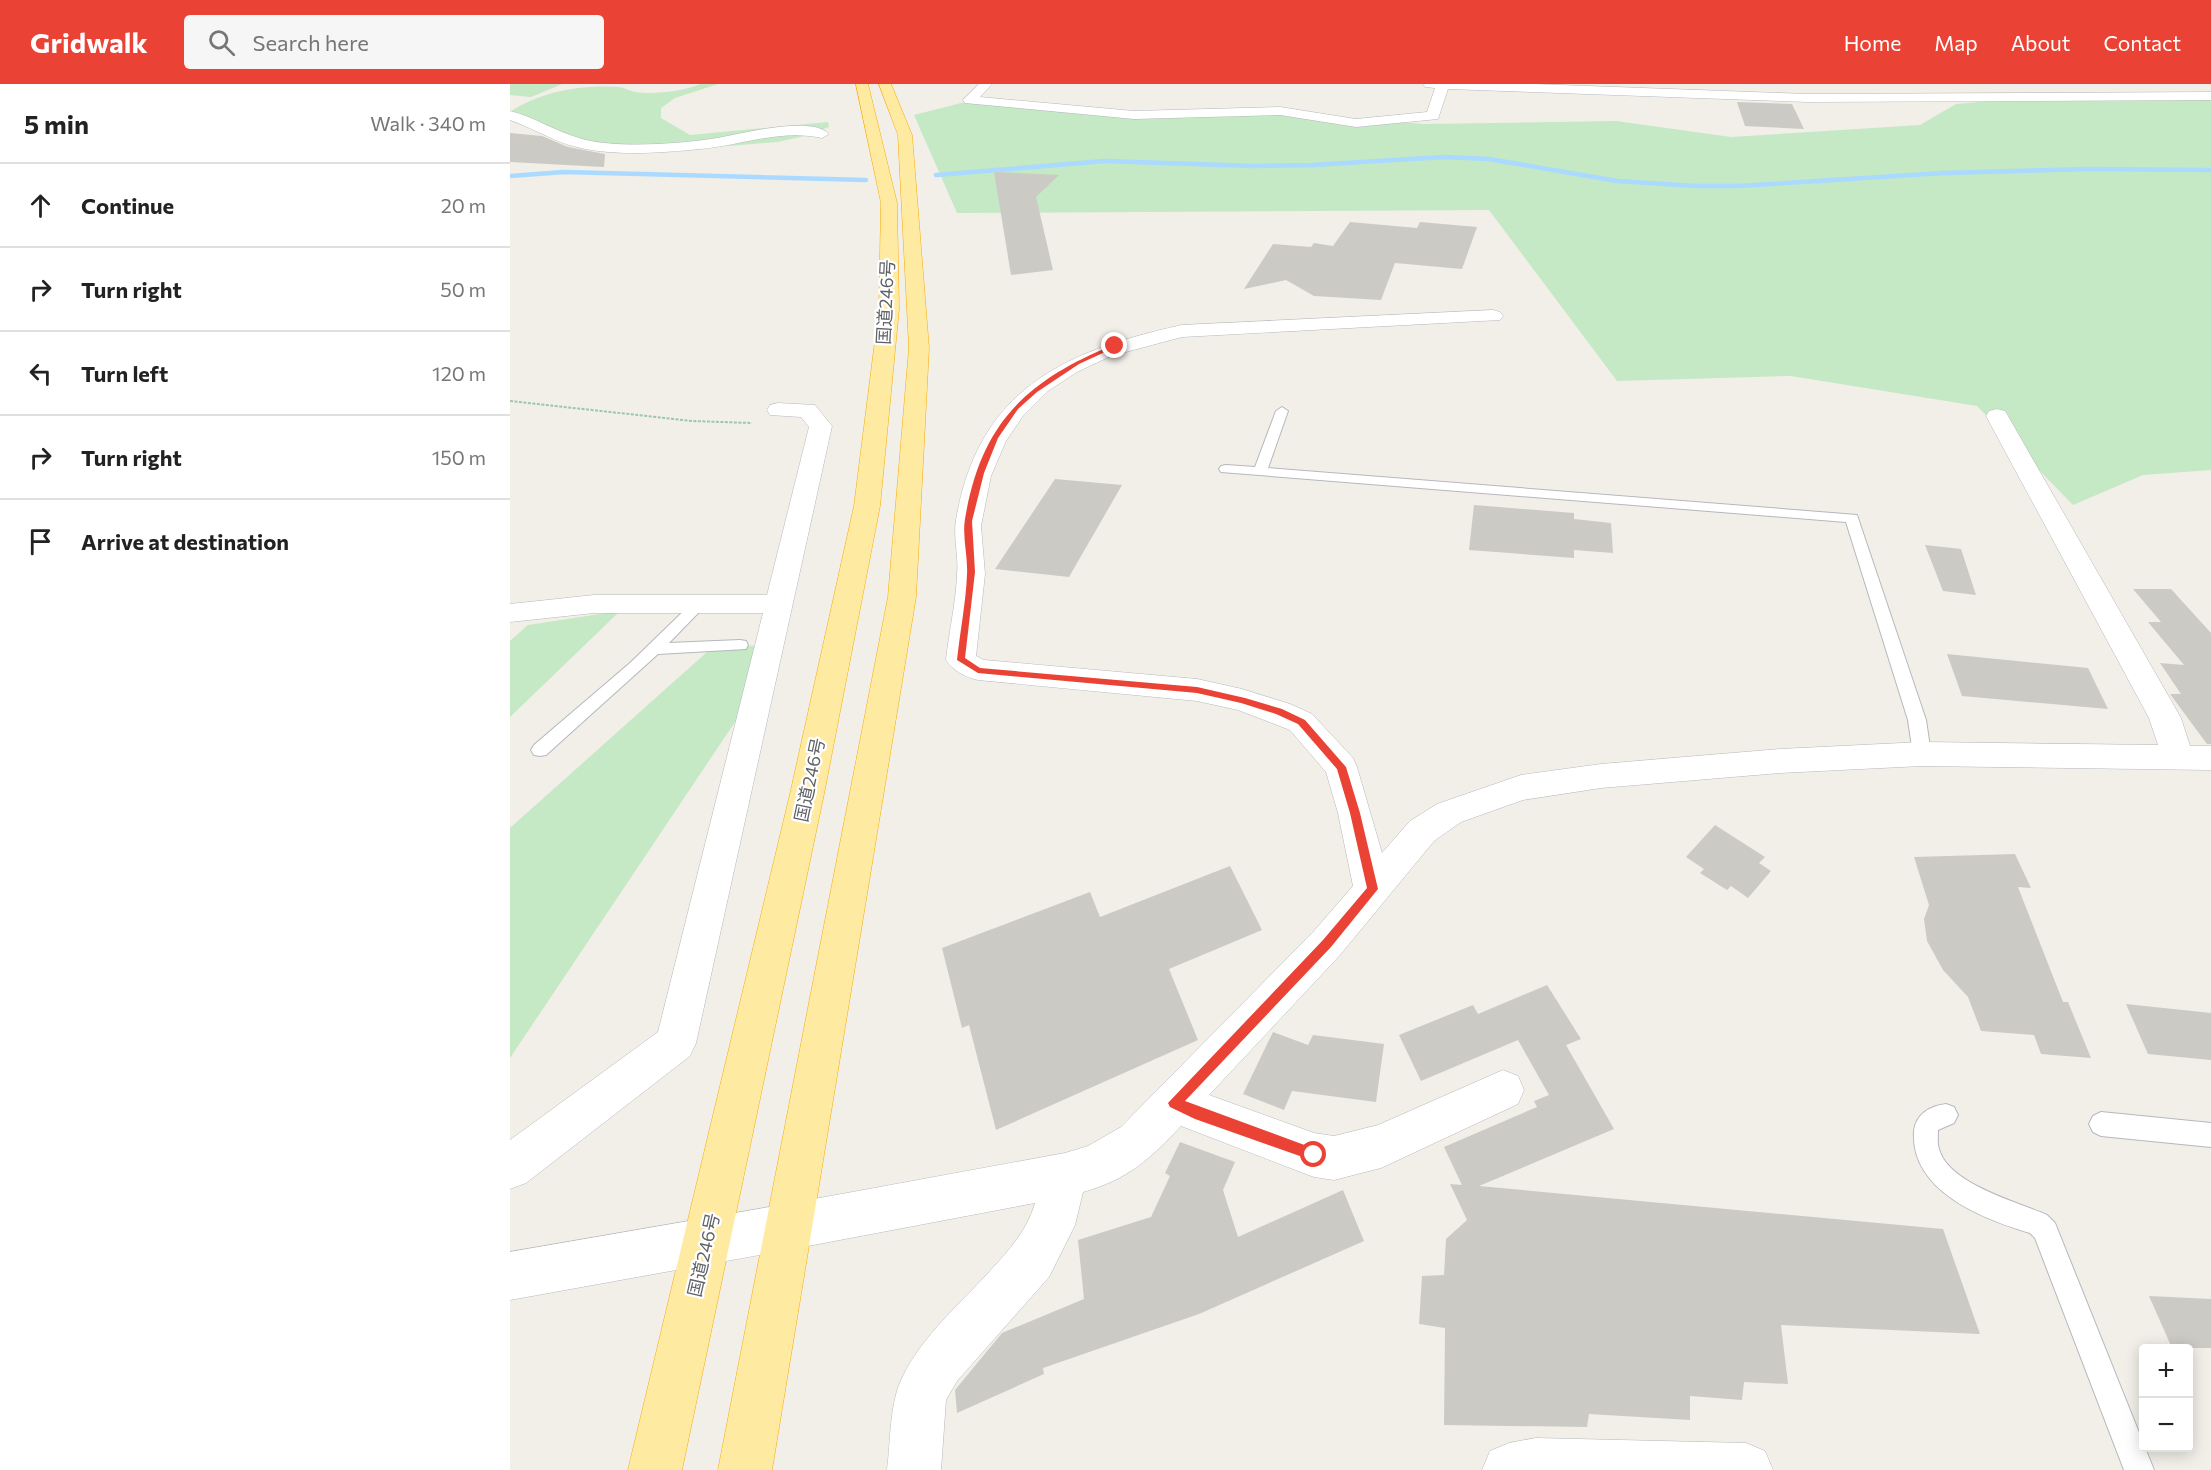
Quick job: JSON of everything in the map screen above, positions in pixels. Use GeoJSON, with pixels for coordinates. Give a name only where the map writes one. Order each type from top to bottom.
{"type":"FeatureCollection","features":[{"type":"Feature","properties":{"kind":"highway","name":"国道246号"},"geometry":{"type":"LineString","coordinates":[[655,1470],[807,794],[867,506],[889,309],[889,203],[862,84]]}},
{"type":"Feature","properties":{"kind":"highway","name":"国道246号"},"geometry":{"type":"LineString","coordinates":[[745,1470],[902,597],[919,348],[905,135],[885,84]]}},
{"type":"Feature","properties":{"kind":"street"},"geometry":{"type":"LineString","coordinates":[[986,84],[970,100],[1127,115],[1280,111],[1356,123],[1433,116],[1443,84]]}},
{"type":"Feature","properties":{"kind":"street"},"geometry":{"type":"LineString","coordinates":[[1429,84],[1808,98],[2211,96]]}},
{"type":"Feature","properties":{"kind":"street"},"geometry":{"type":"LineString","coordinates":[[510,115],[533,122],[571,143],[598,146],[713,143],[773,131],[810,131],[822,134]]}},
{"type":"Feature","properties":{"kind":"street"},"geometry":{"type":"LineString","coordinates":[[1372,889],[1355,813],[1341,767],[1301,722],[1242,700],[1197,690],[978,670],[961,660],[971,572],[968,521],[980,473],[994,438],[1016,407],[1077,362],[1115,346],[1142,338],[1182,331],[1493,316]]}},
{"type":"Feature","properties":{"kind":"street"},"geometry":{"type":"LineString","coordinates":[[510,1167],[676,1043],[821,426],[807,411],[765,416]]}},
{"type":"Feature","properties":{"kind":"street"},"geometry":{"type":"LineString","coordinates":[[1997,416],[2165,718],[2194,757]]}},
{"type":"Feature","properties":{"kind":"street"},"geometry":{"type":"LineString","coordinates":[[510,613],[594,604],[780,604]]}},
{"type":"Feature","properties":{"kind":"street"},"geometry":{"type":"LineString","coordinates":[[510,1276],[707,1242],[1065,1175],[1097,1166],[1136,1142],[1174,1103],[1327,943],[1422,831],[1449,813],[1521,789],[1601,776],[1780,761],[1922,754],[2194,757]]}},
{"type":"Feature","properties":{"kind":"street"},"geometry":{"type":"LineString","coordinates":[[1174,1103],[1195,1113],[1314,1155],[1334,1158],[1381,1146],[1503,1090]]}},
{"type":"Feature","properties":{"kind":"street"},"geometry":{"type":"LineString","coordinates":[[914,1470],[921,1394],[939,1363],[1032,1260],[1052,1224],[1065,1175]]}},
{"type":"Feature","properties":{"kind":"street"},"geometry":{"type":"LineString","coordinates":[[1509,1470],[1536,1465],[1746,1470]]}},
{"type":"Feature","properties":{"kind":"lane"},"geometry":{"type":"LineString","coordinates":[[1260,471],[1281,411]]}},
{"type":"Feature","properties":{"kind":"lane"},"geometry":{"type":"LineString","coordinates":[[1226,469],[1852,518],[1917,720],[1922,754]]}},
{"type":"Feature","properties":{"kind":"lane"},"geometry":{"type":"LineString","coordinates":[[540,750],[653,649],[699,604]]}},
{"type":"Feature","properties":{"kind":"lane"},"geometry":{"type":"LineString","coordinates":[[653,649],[740,645]]}},
{"type":"Feature","properties":{"kind":"lane"},"geometry":{"type":"LineString","coordinates":[[1946,1115],[1936,1116],[1927,1125],[1926,1149],[1936,1167],[1966,1195],[2042,1227],[2050,1240],[2087,1342],[2139,1470]]}},
{"type":"Feature","properties":{"kind":"lane"},"geometry":{"type":"LineString","coordinates":[[2102,1124],[2211,1135]]}},
{"type":"Feature","properties":{"kind":"path"},"geometry":{"type":"LineString","coordinates":[[510,401],[692,421],[765,416]]}},
{"type":"Feature","properties":{"kind":"green space"},"geometry":{"type":"Polygon","coordinates":[[[510,84],[562,84],[531,97],[510,95],[510,84]]]}},
{"type":"Feature","properties":{"kind":"green space"},"geometry":{"type":"Polygon","coordinates":[[[700,84],[718,84],[675,98],[661,108],[661,118],[690,135],[828,122],[829,127],[805,136],[777,142],[681,150],[571,143],[510,112],[534,99],[576,88],[604,86],[636,92],[660,93],[700,84]]]}},
{"type":"Feature","properties":{"kind":"green space"},"geometry":{"type":"Polygon","coordinates":[[[2038,97],[2211,100],[2211,470],[2143,475],[2073,505],[1977,406],[1791,376],[1617,381],[1489,210],[957,213],[914,115],[969,101],[1120,115],[1268,111],[1424,124],[1616,121],[1731,137],[1920,125],[1956,104],[2038,97]]]}},
{"type":"Feature","properties":{"kind":"green space"},"geometry":{"type":"Polygon","coordinates":[[[620,611],[510,717],[510,641],[528,625],[620,611]]]}},
{"type":"Feature","properties":{"kind":"green space"},"geometry":{"type":"Polygon","coordinates":[[[716,644],[756,646],[749,701],[510,1058],[510,828],[716,644]]]}},
{"type":"Feature","properties":{"kind":"building"},"geometry":{"type":"Polygon","coordinates":[[[1737,102],[1792,104],[1804,129],[1745,126],[1737,102]]]}},
{"type":"Feature","properties":{"kind":"building"},"geometry":{"type":"Polygon","coordinates":[[[510,133],[542,136],[568,147],[605,154],[604,167],[510,162],[510,133]]]}},
{"type":"Feature","properties":{"kind":"building"},"geometry":{"type":"Polygon","coordinates":[[[994,172],[1059,175],[1036,197],[1053,270],[1011,275],[994,172]]]}},
{"type":"Feature","properties":{"kind":"building"},"geometry":{"type":"Polygon","coordinates":[[[1350,222],[1417,228],[1420,222],[1477,227],[1462,269],[1395,263],[1381,300],[1314,296],[1286,280],[1244,289],[1273,244],[1311,247],[1314,243],[1333,246],[1350,222]]]}},
{"type":"Feature","properties":{"kind":"building"},"geometry":{"type":"Polygon","coordinates":[[[1055,479],[1122,485],[1069,577],[995,569],[1055,479]]]}},
{"type":"Feature","properties":{"kind":"building"},"geometry":{"type":"Polygon","coordinates":[[[1474,505],[1574,513],[1574,519],[1611,523],[1613,553],[1574,550],[1574,558],[1469,550],[1474,505]]]}},
{"type":"Feature","properties":{"kind":"building"},"geometry":{"type":"Polygon","coordinates":[[[1925,545],[1961,549],[1976,595],[1943,591],[1925,545]]]}},
{"type":"Feature","properties":{"kind":"building"},"geometry":{"type":"Polygon","coordinates":[[[2133,589],[2171,589],[2211,633],[2211,744],[2207,744],[2170,694],[2181,694],[2160,663],[2184,665],[2148,622],[2161,622],[2133,589]]]}},
{"type":"Feature","properties":{"kind":"building"},"geometry":{"type":"Polygon","coordinates":[[[1947,654],[2088,668],[2108,709],[1962,696],[1947,654]]]}},
{"type":"Feature","properties":{"kind":"building"},"geometry":{"type":"Polygon","coordinates":[[[1715,825],[1765,857],[1759,863],[1771,871],[1748,898],[1731,886],[1727,890],[1700,873],[1704,869],[1686,857],[1715,825]]]}},
{"type":"Feature","properties":{"kind":"building"},"geometry":{"type":"Polygon","coordinates":[[[2015,854],[2031,888],[2018,887],[2063,1002],[2068,1002],[2091,1058],[2041,1054],[2034,1035],[1981,1031],[1968,997],[1943,970],[1927,941],[1924,919],[1929,905],[1914,857],[2015,854]]]}},
{"type":"Feature","properties":{"kind":"building"},"geometry":{"type":"Polygon","coordinates":[[[1230,866],[1262,930],[1169,969],[1198,1040],[996,1130],[969,1025],[962,1028],[942,948],[1090,892],[1100,917],[1230,866]]]}},
{"type":"Feature","properties":{"kind":"building"},"geometry":{"type":"Polygon","coordinates":[[[1547,985],[1581,1039],[1566,1045],[1614,1129],[1479,1186],[1943,1229],[1980,1334],[1781,1325],[1788,1384],[1744,1382],[1742,1400],[1690,1396],[1690,1420],[1589,1414],[1587,1427],[1444,1425],[1445,1328],[1419,1324],[1422,1276],[1444,1275],[1446,1239],[1467,1220],[1450,1184],[1462,1185],[1444,1147],[1537,1107],[1534,1101],[1549,1095],[1518,1040],[1421,1081],[1399,1035],[1473,1005],[1478,1014],[1547,985]]]}},
{"type":"Feature","properties":{"kind":"building"},"geometry":{"type":"Polygon","coordinates":[[[2126,1004],[2211,1013],[2211,1060],[2148,1054],[2126,1004]]]}},
{"type":"Feature","properties":{"kind":"building"},"geometry":{"type":"Polygon","coordinates":[[[1273,1032],[1308,1045],[1313,1035],[1384,1044],[1376,1102],[1292,1091],[1284,1110],[1243,1094],[1273,1032]]]}},
{"type":"Feature","properties":{"kind":"building"},"geometry":{"type":"Polygon","coordinates":[[[1180,1142],[1235,1162],[1223,1190],[1238,1237],[1343,1190],[1364,1241],[1199,1314],[1043,1368],[1044,1374],[957,1413],[955,1390],[1002,1333],[1084,1299],[1078,1240],[1151,1217],[1170,1176],[1165,1173],[1180,1142]]]}},
{"type":"Feature","properties":{"kind":"building"},"geometry":{"type":"Polygon","coordinates":[[[2149,1296],[2211,1299],[2211,1348],[2193,1348],[2193,1344],[2170,1344],[2149,1296]]]}},
{"type":"Feature","properties":{"kind":"waterway"},"geometry":{"type":"LineString","coordinates":[[936,175],[1105,161],[1253,166],[1313,165],[1444,157],[1489,159],[1617,181],[1696,186],[1739,186],[1943,173],[2089,169],[2211,170]]}},
{"type":"Feature","properties":{"kind":"waterway"},"geometry":{"type":"LineString","coordinates":[[510,176],[564,172],[866,180]]}},
{"type":"Feature","properties":{"kind":"route"},"geometry":{"type":"LineString","coordinates":[[1115,346],[1077,362],[1034,391],[1016,407],[994,438],[980,473],[968,521],[971,572],[961,660],[978,670],[1197,690],[1242,700],[1301,722],[1325,746],[1341,767],[1355,813],[1372,889],[1327,943],[1174,1103],[1195,1113],[1314,1155]]}}]}
